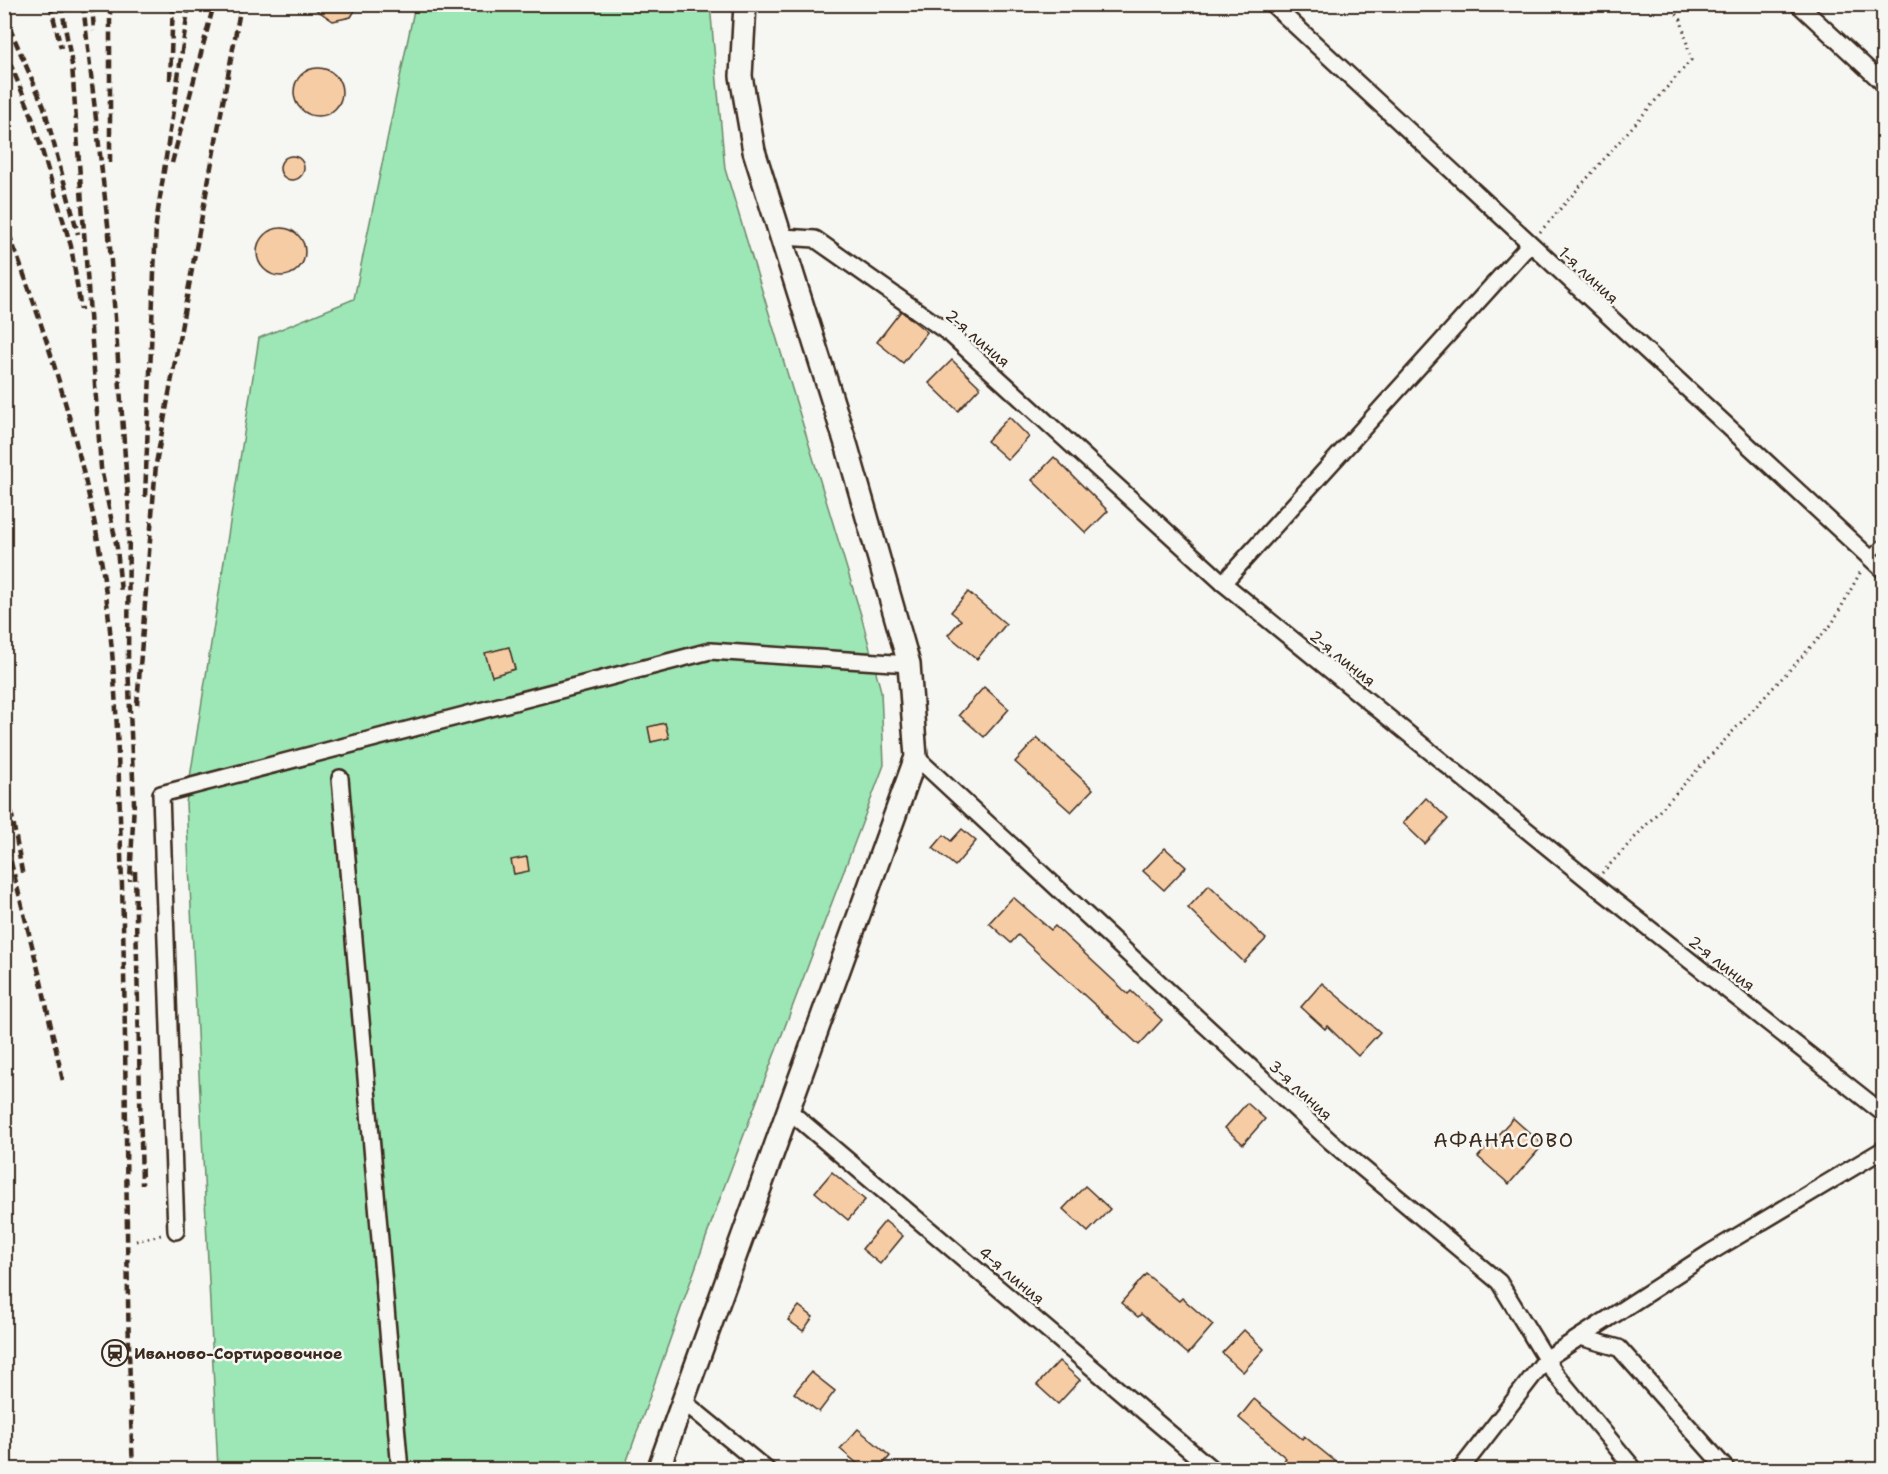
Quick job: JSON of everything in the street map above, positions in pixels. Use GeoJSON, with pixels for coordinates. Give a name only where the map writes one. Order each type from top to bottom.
{"type":"FeatureCollection","features":[{"type":"Feature","properties":{"kind":"street"},"geometry":{"type":"LineString","coordinates":[[658,1470],[916,757],[909,664],[783,237],[754,151],[741,76],[745,4]]}},
{"type":"Feature","properties":{"kind":"street","name":"1-я линия"},"geometry":{"type":"LineString","coordinates":[[1272,4],[1529,245],[1884,571]]}},
{"type":"Feature","properties":{"kind":"street"},"geometry":{"type":"LineString","coordinates":[[1798,4],[1884,84]]}},
{"type":"Feature","properties":{"kind":"street","name":"2-я линия"},"geometry":{"type":"LineString","coordinates":[[783,237],[815,239],[950,334],[1223,583],[1593,884],[1884,1114]]}},
{"type":"Feature","properties":{"kind":"street"},"geometry":{"type":"LineString","coordinates":[[1223,583],[1529,245]]}},
{"type":"Feature","properties":{"kind":"street"},"geometry":{"type":"LineString","coordinates":[[176,1231],[161,794],[710,651],[909,664]]}},
{"type":"Feature","properties":{"kind":"street","name":"3-я линия"},"geometry":{"type":"LineString","coordinates":[[916,757],[1330,1142],[1499,1282],[1546,1359],[1635,1470]]}},
{"type":"Feature","properties":{"kind":"street"},"geometry":{"type":"LineString","coordinates":[[340,778],[400,1470]]}},
{"type":"Feature","properties":{"kind":"street","name":"4-я линия"},"geometry":{"type":"LineString","coordinates":[[787,1109],[1213,1470]]}},
{"type":"Feature","properties":{"kind":"street"},"geometry":{"type":"LineString","coordinates":[[1460,1470],[1546,1359],[1711,1252],[1884,1149]]}},
{"type":"Feature","properties":{"kind":"street"},"geometry":{"type":"LineString","coordinates":[[1580,1337],[1619,1348],[1727,1470]]}},
{"type":"Feature","properties":{"kind":"street"},"geometry":{"type":"LineString","coordinates":[[683,1401],[767,1470]]}},
{"type":"Feature","properties":{"kind":"lane"},"geometry":{"type":"LineString","coordinates":[[1869,557],[1884,542]]}},
{"type":"Feature","properties":{"kind":"path"},"geometry":{"type":"LineString","coordinates":[[1529,245],[1691,60],[1682,20],[1669,4]]}},
{"type":"Feature","properties":{"kind":"path"},"geometry":{"type":"LineString","coordinates":[[1593,884],[1832,624],[1869,557]]}},
{"type":"Feature","properties":{"kind":"path"},"geometry":{"type":"LineString","coordinates":[[136,1241],[176,1231]]}},
{"type":"Feature","properties":{"kind":"path"},"geometry":{"type":"LineString","coordinates":[[141,1465],[156,1470]]}},
{"type":"Feature","properties":{"kind":"green space"},"geometry":{"type":"Polygon","coordinates":[[[415,5],[710,5],[725,169],[861,615],[881,691],[884,765],[723,1190],[624,1469],[218,1470],[186,803],[259,338],[354,299],[415,5]]]}},
{"type":"Feature","properties":{"kind":"building"},"geometry":{"type":"Polygon","coordinates":[[[308,4],[359,4],[351,17],[333,21],[308,4]]]}},
{"type":"Feature","properties":{"kind":"building"},"geometry":{"type":"Polygon","coordinates":[[[313,68],[323,68],[335,75],[342,87],[342,97],[335,109],[323,116],[313,116],[298,105],[294,97],[294,87],[305,72],[313,68]]]}},
{"type":"Feature","properties":{"kind":"building"},"geometry":{"type":"Polygon","coordinates":[[[292,156],[297,157],[303,163],[303,173],[297,179],[292,180],[287,179],[281,173],[280,168],[281,163],[287,157],[292,156]]]}},
{"type":"Feature","properties":{"kind":"building"},"geometry":{"type":"Polygon","coordinates":[[[276,228],[286,228],[301,238],[305,252],[304,261],[295,272],[286,276],[276,276],[261,266],[257,257],[257,247],[267,232],[276,228]]]}},
{"type":"Feature","properties":{"kind":"building"},"geometry":{"type":"Polygon","coordinates":[[[901,311],[927,332],[903,363],[877,342],[901,311]]]}},
{"type":"Feature","properties":{"kind":"building"},"geometry":{"type":"Polygon","coordinates":[[[952,360],[980,387],[958,411],[929,383],[952,360]]]}},
{"type":"Feature","properties":{"kind":"building"},"geometry":{"type":"Polygon","coordinates":[[[1009,417],[1029,437],[1008,460],[987,441],[1009,417]]]}},
{"type":"Feature","properties":{"kind":"building"},"geometry":{"type":"Polygon","coordinates":[[[1054,457],[1108,511],[1086,533],[1032,480],[1054,457]]]}},
{"type":"Feature","properties":{"kind":"building"},"geometry":{"type":"Polygon","coordinates":[[[968,592],[1006,624],[977,659],[948,635],[961,620],[951,612],[968,592]]]}},
{"type":"Feature","properties":{"kind":"building"},"geometry":{"type":"Polygon","coordinates":[[[509,647],[515,669],[492,676],[485,653],[509,647]]]}},
{"type":"Feature","properties":{"kind":"building"},"geometry":{"type":"Polygon","coordinates":[[[984,687],[1009,709],[984,737],[959,715],[984,687]]]}},
{"type":"Feature","properties":{"kind":"building"},"geometry":{"type":"Polygon","coordinates":[[[665,723],[669,738],[651,742],[648,727],[665,723]]]}},
{"type":"Feature","properties":{"kind":"building"},"geometry":{"type":"Polygon","coordinates":[[[1037,738],[1093,789],[1071,812],[1015,762],[1037,738]]]}},
{"type":"Feature","properties":{"kind":"building"},"geometry":{"type":"Polygon","coordinates":[[[1426,798],[1448,819],[1425,844],[1403,823],[1426,798]]]}},
{"type":"Feature","properties":{"kind":"building"},"geometry":{"type":"Polygon","coordinates":[[[962,829],[976,841],[955,866],[933,848],[944,835],[951,841],[962,829]]]}},
{"type":"Feature","properties":{"kind":"building"},"geometry":{"type":"Polygon","coordinates":[[[1165,848],[1186,867],[1164,890],[1143,871],[1165,848]]]}},
{"type":"Feature","properties":{"kind":"building"},"geometry":{"type":"Polygon","coordinates":[[[527,857],[529,871],[514,874],[511,860],[527,857]]]}},
{"type":"Feature","properties":{"kind":"building"},"geometry":{"type":"Polygon","coordinates":[[[1209,885],[1266,939],[1244,962],[1188,908],[1209,885]]]}},
{"type":"Feature","properties":{"kind":"building"},"geometry":{"type":"Polygon","coordinates":[[[1013,897],[1051,930],[1055,926],[1128,994],[1131,991],[1162,1020],[1139,1045],[1018,935],[1011,943],[989,923],[1013,897]]]}},
{"type":"Feature","properties":{"kind":"building"},"geometry":{"type":"Polygon","coordinates":[[[1322,983],[1380,1032],[1358,1056],[1327,1026],[1325,1029],[1301,1007],[1322,983]]]}},
{"type":"Feature","properties":{"kind":"building"},"geometry":{"type":"Polygon","coordinates":[[[1247,1103],[1265,1119],[1243,1144],[1225,1128],[1247,1103]]]}},
{"type":"Feature","properties":{"kind":"building"},"geometry":{"type":"Polygon","coordinates":[[[1513,1118],[1543,1145],[1509,1184],[1478,1157],[1513,1118]]]}},
{"type":"Feature","properties":{"kind":"building"},"geometry":{"type":"Polygon","coordinates":[[[832,1172],[865,1200],[848,1220],[815,1192],[832,1172]]]}},
{"type":"Feature","properties":{"kind":"building"},"geometry":{"type":"Polygon","coordinates":[[[1085,1186],[1110,1209],[1088,1232],[1063,1209],[1085,1186]]]}},
{"type":"Feature","properties":{"kind":"building"},"geometry":{"type":"Polygon","coordinates":[[[885,1221],[903,1236],[880,1264],[862,1249],[885,1221]]]}},
{"type":"Feature","properties":{"kind":"building"},"geometry":{"type":"Polygon","coordinates":[[[1146,1274],[1179,1301],[1182,1298],[1213,1325],[1188,1354],[1141,1314],[1138,1317],[1121,1303],[1146,1274]]]}},
{"type":"Feature","properties":{"kind":"building"},"geometry":{"type":"Polygon","coordinates":[[[799,1306],[813,1317],[803,1331],[788,1320],[799,1306]]]}},
{"type":"Feature","properties":{"kind":"building"},"geometry":{"type":"Polygon","coordinates":[[[1244,1330],[1264,1349],[1243,1372],[1222,1353],[1244,1330]]]}},
{"type":"Feature","properties":{"kind":"building"},"geometry":{"type":"Polygon","coordinates":[[[1059,1361],[1080,1380],[1058,1404],[1037,1385],[1059,1361]]]}},
{"type":"Feature","properties":{"kind":"building"},"geometry":{"type":"Polygon","coordinates":[[[811,1372],[835,1391],[819,1412],[794,1393],[811,1372]]]}},
{"type":"Feature","properties":{"kind":"building"},"geometry":{"type":"Polygon","coordinates":[[[1254,1399],[1302,1439],[1304,1436],[1346,1470],[1293,1470],[1283,1462],[1286,1458],[1239,1418],[1254,1399]]]}},
{"type":"Feature","properties":{"kind":"building"},"geometry":{"type":"Polygon","coordinates":[[[858,1429],[890,1456],[878,1470],[865,1470],[840,1449],[858,1429]]]}},
{"type":"Feature","properties":{"kind":"railway"},"geometry":{"type":"LineString","coordinates":[[50,4],[61,48]]}},
{"type":"Feature","properties":{"kind":"railway"},"geometry":{"type":"LineString","coordinates":[[61,4],[72,65],[101,468],[117,548],[121,592]]}},
{"type":"Feature","properties":{"kind":"railway"},"geometry":{"type":"LineString","coordinates":[[83,4],[109,234],[129,513],[128,663],[134,802],[130,881]]}},
{"type":"Feature","properties":{"kind":"railway"},"geometry":{"type":"LineString","coordinates":[[92,4],[94,31]]}},
{"type":"Feature","properties":{"kind":"railway"},"geometry":{"type":"LineString","coordinates":[[110,4],[110,163]]}},
{"type":"Feature","properties":{"kind":"railway"},"geometry":{"type":"LineString","coordinates":[[170,80],[173,4]]}},
{"type":"Feature","properties":{"kind":"railway"},"geometry":{"type":"LineString","coordinates":[[145,497],[156,224],[189,4]]}},
{"type":"Feature","properties":{"kind":"railway"},"geometry":{"type":"LineString","coordinates":[[172,163],[214,4]]}},
{"type":"Feature","properties":{"kind":"railway"},"geometry":{"type":"LineString","coordinates":[[137,705],[156,464],[241,5]]}},
{"type":"Feature","properties":{"kind":"railway"},"geometry":{"type":"LineString","coordinates":[[4,15],[44,107],[78,234]]}},
{"type":"Feature","properties":{"kind":"railway"},"geometry":{"type":"LineString","coordinates":[[4,49],[30,111],[71,246],[81,310]]}},
{"type":"Feature","properties":{"kind":"railway"},"geometry":{"type":"LineString","coordinates":[[4,221],[44,333],[67,409],[87,486],[108,606],[115,689],[120,813],[125,1008],[128,1316],[133,1470]]}},
{"type":"Feature","properties":{"kind":"railway"},"geometry":{"type":"LineString","coordinates":[[4,771],[23,877]]}},
{"type":"Feature","properties":{"kind":"railway"},"geometry":{"type":"LineString","coordinates":[[4,835],[40,977],[63,1081]]}},
{"type":"Feature","properties":{"kind":"railway"},"geometry":{"type":"LineString","coordinates":[[135,871],[142,1185]]}},
{"type":"Feature","properties":{"kind":"place","name":"Иваново-Сортировочное"},"geometry":{"type":"Point","coordinates":[115,1353]}},
{"type":"Feature","properties":{"kind":"district","name":"АФАНАСОВО"},"geometry":{"type":"Point","coordinates":[1504,1140]}}]}
